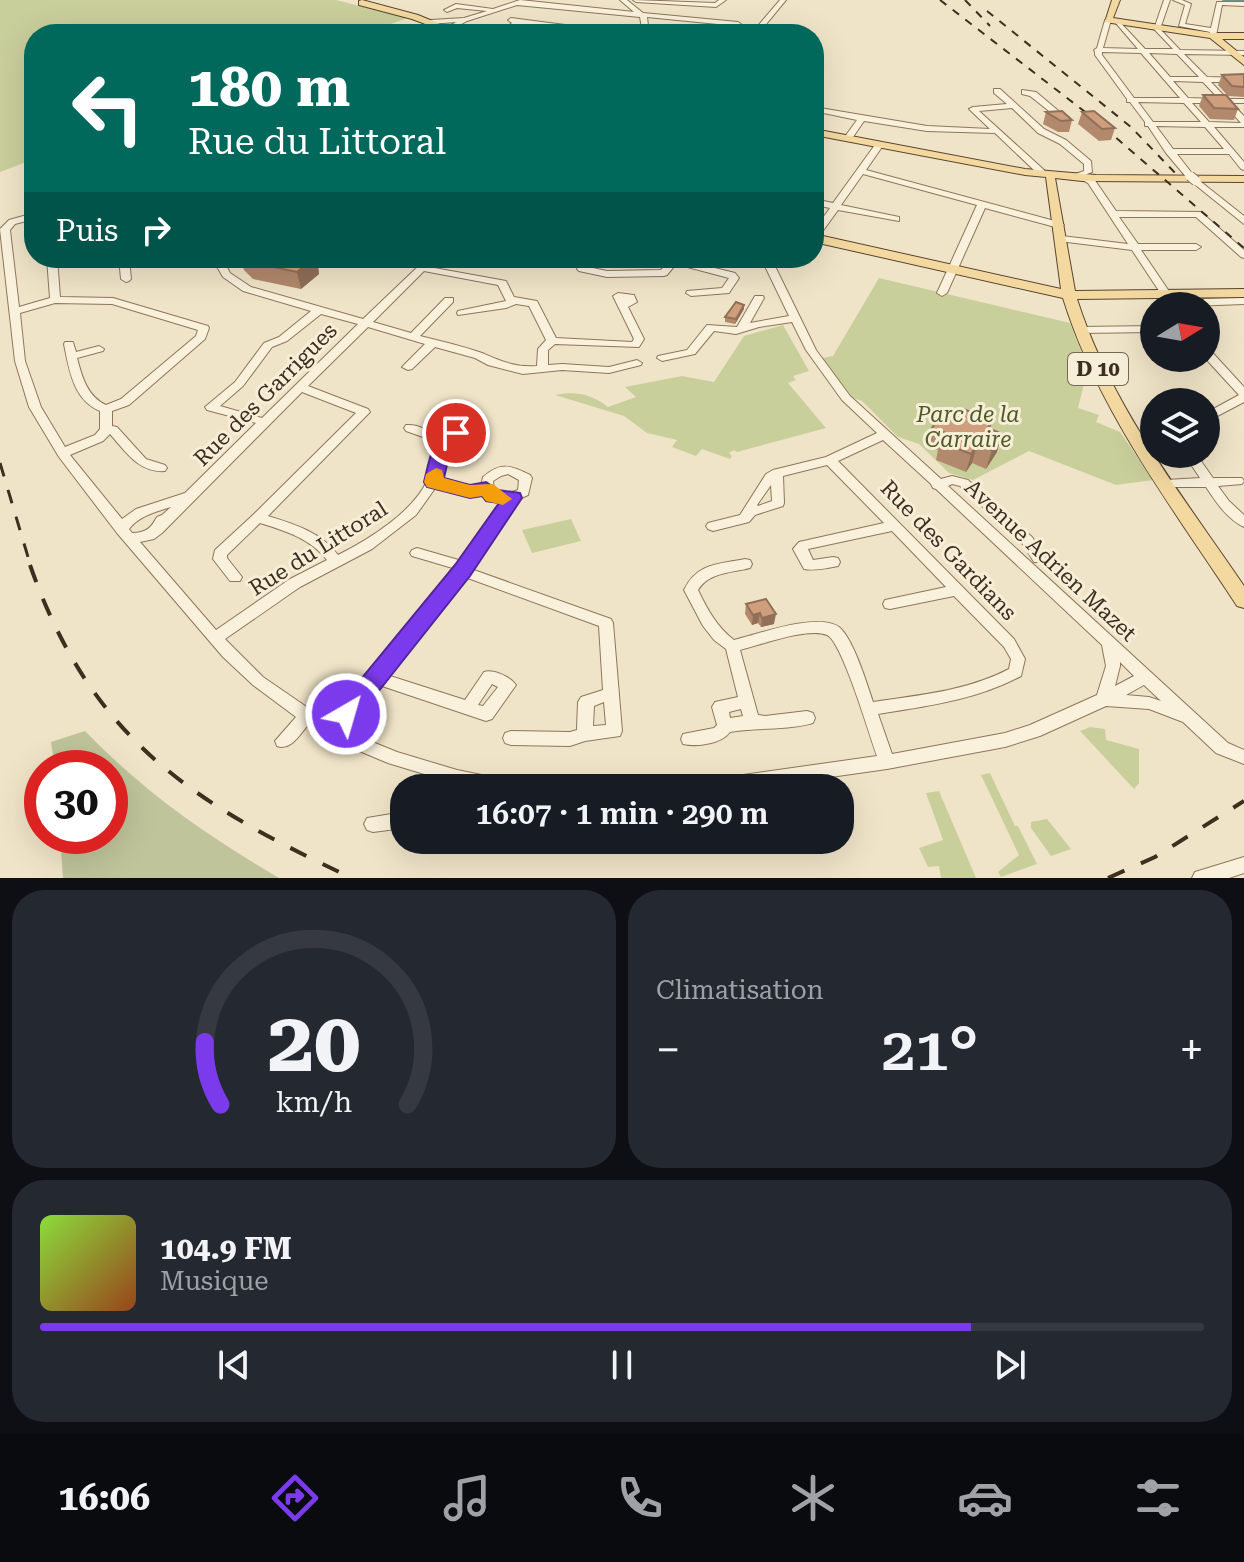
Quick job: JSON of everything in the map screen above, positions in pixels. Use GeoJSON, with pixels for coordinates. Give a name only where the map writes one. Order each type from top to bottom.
{"type":"FeatureCollection","features":[{"type":"Feature","properties":{"kind":"main road"},"geometry":{"type":"LineString","coordinates":[[1116,0],[1112,20],[1244,36]]}},
{"type":"Feature","properties":{"kind":"main road"},"geometry":{"type":"LineString","coordinates":[[349,3],[368,1],[440,24]]}},
{"type":"Feature","properties":{"kind":"main road"},"geometry":{"type":"LineString","coordinates":[[1212,33],[1239,53],[1244,62]]}},
{"type":"Feature","properties":{"kind":"main road"},"geometry":{"type":"LineString","coordinates":[[824,134],[1042,177],[1244,179]]}},
{"type":"Feature","properties":{"kind":"main road"},"geometry":{"type":"LineString","coordinates":[[1042,177],[1060,232],[1069,295]]}},
{"type":"Feature","properties":{"kind":"main road"},"geometry":{"type":"LineString","coordinates":[[824,240],[1069,295],[1140,300]]}},
{"type":"Feature","properties":{"kind":"main road"},"geometry":{"type":"LineString","coordinates":[[1220,293],[1244,293]]}},
{"type":"Feature","properties":{"kind":"main road","name":"D 10"},"geometry":{"type":"LineString","coordinates":[[1069,295],[1080,330],[1122,419],[1244,601]]}},
{"type":"Feature","properties":{"kind":"street"},"geometry":{"type":"LineString","coordinates":[[572,24],[588,0]]}},
{"type":"Feature","properties":{"kind":"street"},"geometry":{"type":"LineString","coordinates":[[623,0],[644,17],[645,24]]}},
{"type":"Feature","properties":{"kind":"street"},"geometry":{"type":"LineString","coordinates":[[636,0],[720,5],[723,0]]}},
{"type":"Feature","properties":{"kind":"street"},"geometry":{"type":"LineString","coordinates":[[763,24],[783,0]]}},
{"type":"Feature","properties":{"kind":"street"},"geometry":{"type":"LineString","coordinates":[[1158,25],[1167,0]]}},
{"type":"Feature","properties":{"kind":"street"},"geometry":{"type":"LineString","coordinates":[[1176,0],[1188,4],[1181,25]]}},
{"type":"Feature","properties":{"kind":"street"},"geometry":{"type":"LineString","coordinates":[[1158,25],[1181,25],[1212,33],[1219,3],[1242,2],[1244,10]]}},
{"type":"Feature","properties":{"kind":"street"},"geometry":{"type":"LineString","coordinates":[[517,3],[510,20],[531,24]]}},
{"type":"Feature","properties":{"kind":"street"},"geometry":{"type":"LineString","coordinates":[[454,24],[517,3],[738,24]]}},
{"type":"Feature","properties":{"kind":"street"},"geometry":{"type":"LineString","coordinates":[[447,10],[456,6],[494,10]]}},
{"type":"Feature","properties":{"kind":"street"},"geometry":{"type":"LineString","coordinates":[[1097,50],[1112,20],[1244,167]]}},
{"type":"Feature","properties":{"kind":"street"},"geometry":{"type":"LineString","coordinates":[[1158,25],[1244,123]]}},
{"type":"Feature","properties":{"kind":"street"},"geometry":{"type":"LineString","coordinates":[[1097,50],[1239,53]]}},
{"type":"Feature","properties":{"kind":"street"},"geometry":{"type":"LineString","coordinates":[[1097,50],[1104,65],[1191,177],[1242,218]]}},
{"type":"Feature","properties":{"kind":"street"},"geometry":{"type":"LineString","coordinates":[[1167,79],[1244,80]]}},
{"type":"Feature","properties":{"kind":"street"},"geometry":{"type":"LineString","coordinates":[[997,91],[1041,131],[1063,142],[1088,163],[1089,170],[1081,177],[1091,181],[1164,292]]}},
{"type":"Feature","properties":{"kind":"street"},"geometry":{"type":"LineString","coordinates":[[1025,92],[1033,94],[1057,113]]}},
{"type":"Feature","properties":{"kind":"street"},"geometry":{"type":"LineString","coordinates":[[1130,100],[1244,101]]}},
{"type":"Feature","properties":{"kind":"street"},"geometry":{"type":"LineString","coordinates":[[1013,106],[973,109],[1042,177]]}},
{"type":"Feature","properties":{"kind":"street"},"geometry":{"type":"LineString","coordinates":[[824,111],[930,130],[963,133],[995,131]]}},
{"type":"Feature","properties":{"kind":"street"},"geometry":{"type":"LineString","coordinates":[[848,138],[862,118]]}},
{"type":"Feature","properties":{"kind":"street"},"geometry":{"type":"LineString","coordinates":[[1148,124],[1244,123]]}},
{"type":"Feature","properties":{"kind":"street"},"geometry":{"type":"LineString","coordinates":[[824,223],[880,144]]}},
{"type":"Feature","properties":{"kind":"street"},"geometry":{"type":"LineString","coordinates":[[1169,151],[1244,148]]}},
{"type":"Feature","properties":{"kind":"street"},"geometry":{"type":"LineString","coordinates":[[861,171],[982,204],[1060,232],[1133,247],[1196,247]]}},
{"type":"Feature","properties":{"kind":"street"},"geometry":{"type":"LineString","coordinates":[[824,204],[896,219]]}},
{"type":"Feature","properties":{"kind":"street"},"geometry":{"type":"LineString","coordinates":[[942,293],[982,204]]}},
{"type":"Feature","properties":{"kind":"street"},"geometry":{"type":"LineString","coordinates":[[1112,214],[1198,214],[1244,255]]}},
{"type":"Feature","properties":{"kind":"street"},"geometry":{"type":"LineString","coordinates":[[24,219],[5,229],[17,311],[20,361],[35,407],[63,453],[125,533],[215,638],[258,681],[332,732],[436,774]]}},
{"type":"Feature","properties":{"kind":"street"},"geometry":{"type":"LineString","coordinates":[[53,268],[55,300]]}},
{"type":"Feature","properties":{"kind":"street"},"geometry":{"type":"LineString","coordinates":[[125,268],[126,279]]}},
{"type":"Feature","properties":{"kind":"street"},"geometry":{"type":"LineString","coordinates":[[222,268],[226,275],[247,289],[523,371],[562,367],[609,370],[637,363]]}},
{"type":"Feature","properties":{"kind":"street"},"geometry":{"type":"LineString","coordinates":[[421,268],[502,283],[507,297],[533,303],[552,341]]}},
{"type":"Feature","properties":{"kind":"street","name":"Rue des Garrigues"},"geometry":{"type":"LineString","coordinates":[[157,528],[421,268]]}},
{"type":"Feature","properties":{"kind":"street"},"geometry":{"type":"LineString","coordinates":[[583,268],[617,275],[664,273],[668,268]]}},
{"type":"Feature","properties":{"kind":"street"},"geometry":{"type":"LineString","coordinates":[[691,293],[725,291],[734,278],[706,268]]}},
{"type":"Feature","properties":{"kind":"street","name":"Avenue Adrien Mazet"},"geometry":{"type":"LineString","coordinates":[[771,268],[794,319],[832,380],[883,435],[1222,748],[1244,757]]}},
{"type":"Feature","properties":{"kind":"street"},"geometry":{"type":"LineString","coordinates":[[742,328],[759,298]]}},
{"type":"Feature","properties":{"kind":"street"},"geometry":{"type":"LineString","coordinates":[[17,311],[55,300],[113,301],[204,328],[201,337],[125,402],[106,409],[95,407],[88,401],[74,372],[70,350],[99,349]]}},
{"type":"Feature","properties":{"kind":"street"},"geometry":{"type":"LineString","coordinates":[[413,337],[449,300]]}},
{"type":"Feature","properties":{"kind":"street"},"geometry":{"type":"LineString","coordinates":[[462,313],[514,301]]}},
{"type":"Feature","properties":{"kind":"street"},"geometry":{"type":"LineString","coordinates":[[1220,302],[1244,301]]}},
{"type":"Feature","properties":{"kind":"street"},"geometry":{"type":"LineString","coordinates":[[542,370],[543,349],[552,341],[635,345],[639,339],[623,305]]}},
{"type":"Feature","properties":{"kind":"street"},"geometry":{"type":"LineString","coordinates":[[265,422],[211,407],[239,384],[268,345],[283,339],[320,309]]}},
{"type":"Feature","properties":{"kind":"street"},"geometry":{"type":"LineString","coordinates":[[662,358],[691,352],[711,327],[733,331],[794,319]]}},
{"type":"Feature","properties":{"kind":"street"},"geometry":{"type":"LineString","coordinates":[[1080,330],[1140,329]]}},
{"type":"Feature","properties":{"kind":"street"},"geometry":{"type":"LineString","coordinates":[[408,367],[433,342]]}},
{"type":"Feature","properties":{"kind":"street"},"geometry":{"type":"LineString","coordinates":[[1220,368],[1244,396],[1220,410]]}},
{"type":"Feature","properties":{"kind":"street"},"geometry":{"type":"LineString","coordinates":[[235,577],[220,559],[220,553],[364,412],[299,387]]}},
{"type":"Feature","properties":{"kind":"street"},"geometry":{"type":"LineString","coordinates":[[63,453],[99,438],[106,430],[106,409]]}},
{"type":"Feature","properties":{"kind":"street","name":"Rue du Littoral"},"geometry":{"type":"LineString","coordinates":[[215,638],[295,583],[387,533],[411,512],[433,482],[441,449],[471,417]]}},
{"type":"Feature","properties":{"kind":"street"},"geometry":{"type":"LineString","coordinates":[[410,428],[427,434],[441,449]]}},
{"type":"Feature","properties":{"kind":"street"},"geometry":{"type":"LineString","coordinates":[[106,430],[113,430],[142,462],[161,468]]}},
{"type":"Feature","properties":{"kind":"street"},"geometry":{"type":"LineString","coordinates":[[713,526],[744,519],[770,477],[777,473],[830,460],[883,435]]}},
{"type":"Feature","properties":{"kind":"street","name":"Rue des Gardians"},"geometry":{"type":"LineString","coordinates":[[830,460],[1015,650],[1018,659],[1016,672],[1000,680],[961,692],[868,709]]}},
{"type":"Feature","properties":{"kind":"street"},"geometry":{"type":"LineString","coordinates":[[1200,468],[1224,504],[1244,522]]}},
{"type":"Feature","properties":{"kind":"street"},"geometry":{"type":"LineString","coordinates":[[332,732],[464,569],[513,498],[527,487],[526,478],[517,472],[497,472],[487,480],[486,489]]}},
{"type":"Feature","properties":{"kind":"street"},"geometry":{"type":"LineString","coordinates":[[752,510],[778,503],[777,473]]}},
{"type":"Feature","properties":{"kind":"street"},"geometry":{"type":"LineString","coordinates":[[937,485],[952,480],[964,483],[1027,540],[1039,559]]}},
{"type":"Feature","properties":{"kind":"street"},"geometry":{"type":"LineString","coordinates":[[1166,484],[1238,481]]}},
{"type":"Feature","properties":{"kind":"street"},"geometry":{"type":"LineString","coordinates":[[433,482],[470,492],[486,489]]}},
{"type":"Feature","properties":{"kind":"street"},"geometry":{"type":"LineString","coordinates":[[486,489],[493,496],[513,498]]}},
{"type":"Feature","properties":{"kind":"street","name":"Rue des Garrigues"},"geometry":{"type":"LineString","coordinates":[[144,512],[192,495]]}},
{"type":"Feature","properties":{"kind":"street"},"geometry":{"type":"LineString","coordinates":[[104,502],[161,516],[153,563]]}},
{"type":"Feature","properties":{"kind":"street"},"geometry":{"type":"LineString","coordinates":[[125,533],[129,518],[144,512]]}},
{"type":"Feature","properties":{"kind":"street"},"geometry":{"type":"LineString","coordinates":[[258,518],[304,533],[318,541],[336,562]]}},
{"type":"Feature","properties":{"kind":"street"},"geometry":{"type":"LineString","coordinates":[[833,562],[809,565],[800,549],[804,545],[894,526]]}},
{"type":"Feature","properties":{"kind":"street"},"geometry":{"type":"LineString","coordinates":[[125,533],[140,538],[157,528]]}},
{"type":"Feature","properties":{"kind":"street"},"geometry":{"type":"LineString","coordinates":[[417,553],[606,623],[614,731],[570,739],[511,738]]}},
{"type":"Feature","properties":{"kind":"street"},"geometry":{"type":"LineString","coordinates":[[745,564],[699,576],[691,590],[707,620],[732,646],[752,721]]}},
{"type":"Feature","properties":{"kind":"street"},"geometry":{"type":"LineString","coordinates":[[890,604],[957,590]]}},
{"type":"Feature","properties":{"kind":"street"},"geometry":{"type":"LineString","coordinates":[[732,646],[809,627],[832,630],[852,663],[887,762]]}},
{"type":"Feature","properties":{"kind":"street"},"geometry":{"type":"LineString","coordinates":[[1104,699],[1113,666],[1109,643]]}},
{"type":"Feature","properties":{"kind":"street"},"geometry":{"type":"LineString","coordinates":[[375,677],[468,708]]}},
{"type":"Feature","properties":{"kind":"street"},"geometry":{"type":"LineString","coordinates":[[801,774],[1005,740],[1034,731],[1146,677]]}},
{"type":"Feature","properties":{"kind":"street"},"geometry":{"type":"LineString","coordinates":[[585,734],[586,702],[610,694]]}},
{"type":"Feature","properties":{"kind":"street"},"geometry":{"type":"LineString","coordinates":[[1104,699],[1149,703],[1190,718]]}},
{"type":"Feature","properties":{"kind":"street"},"geometry":{"type":"LineString","coordinates":[[726,725],[720,707],[747,701]]}},
{"type":"Feature","properties":{"kind":"street"},"geometry":{"type":"LineString","coordinates":[[283,741],[307,716]]}},
{"type":"Feature","properties":{"kind":"street"},"geometry":{"type":"LineString","coordinates":[[689,739],[719,734],[726,725],[807,718]]}},
{"type":"Feature","properties":{"kind":"street"},"geometry":{"type":"LineString","coordinates":[[373,824],[390,822]]}},
{"type":"Feature","properties":{"kind":"street"},"geometry":{"type":"LineString","coordinates":[[1201,878],[1244,865]]}},
{"type":"Feature","properties":{"kind":"green space"},"geometry":{"type":"Polygon","coordinates":[[[0,0],[336,0],[407,18],[391,24],[24,24],[24,163],[0,172],[0,0]]]}},
{"type":"Feature","properties":{"kind":"green space","name":"Parc de la Carraire"},"geometry":{"type":"Polygon","coordinates":[[[879,278],[1070,323],[1089,371],[1083,375],[1073,373],[1072,381],[1084,384],[1078,408],[1099,415],[1096,422],[1120,432],[1140,461],[1140,468],[1145,468],[1153,480],[1116,485],[1029,451],[973,480],[949,473],[919,444],[898,437],[862,401],[853,398],[822,358],[833,356],[879,278]]]}},
{"type":"Feature","properties":{"kind":"green space"},"geometry":{"type":"Polygon","coordinates":[[[783,325],[809,371],[793,376],[796,380],[788,383],[826,428],[737,452],[734,450],[729,453],[732,456],[730,459],[702,449],[696,456],[672,447],[677,440],[647,433],[624,416],[555,395],[583,395],[608,407],[636,397],[625,387],[682,376],[714,382],[744,336],[783,325]]]}},
{"type":"Feature","properties":{"kind":"green space"},"geometry":{"type":"Polygon","coordinates":[[[571,519],[581,541],[532,553],[522,530],[571,519]]]}},
{"type":"Feature","properties":{"kind":"green space"},"geometry":{"type":"Polygon","coordinates":[[[1090,727],[1105,729],[1106,740],[1139,749],[1139,783],[1134,789],[1080,731],[1090,727]]]}},
{"type":"Feature","properties":{"kind":"green space"},"geometry":{"type":"Polygon","coordinates":[[[85,731],[105,750],[52,750],[51,742],[85,731]]]}},
{"type":"Feature","properties":{"kind":"green space"},"geometry":{"type":"Polygon","coordinates":[[[128,772],[177,812],[279,878],[63,878],[61,854],[128,854],[128,772]]]}},
{"type":"Feature","properties":{"kind":"green space"},"geometry":{"type":"Polygon","coordinates":[[[990,773],[1037,864],[1001,877],[998,872],[1019,855],[981,775],[990,773]]]}},
{"type":"Feature","properties":{"kind":"green space"},"geometry":{"type":"Polygon","coordinates":[[[939,791],[976,878],[941,878],[939,866],[928,867],[919,848],[943,840],[926,793],[939,791]]]}},
{"type":"Feature","properties":{"kind":"green space"},"geometry":{"type":"Polygon","coordinates":[[[1047,819],[1071,849],[1051,856],[1031,828],[1031,822],[1047,819]]]}},
{"type":"Feature","properties":{"kind":"building"},"geometry":{"type":"Polygon","coordinates":[[[1244,74],[1244,87],[1232,86],[1222,75],[1244,74]]]}},
{"type":"Feature","properties":{"kind":"building"},"geometry":{"type":"Polygon","coordinates":[[[1203,95],[1226,95],[1238,109],[1214,108],[1203,95]]]}},
{"type":"Feature","properties":{"kind":"building"},"geometry":{"type":"Polygon","coordinates":[[[1062,111],[1072,120],[1061,121],[1046,112],[1062,111]]]}},
{"type":"Feature","properties":{"kind":"building"},"geometry":{"type":"Polygon","coordinates":[[[1094,111],[1115,128],[1102,129],[1082,112],[1094,111]]]}},
{"type":"Feature","properties":{"kind":"building"},"geometry":{"type":"Polygon","coordinates":[[[278,268],[302,268],[297,272],[278,268]]]}},
{"type":"Feature","properties":{"kind":"building"},"geometry":{"type":"Polygon","coordinates":[[[736,302],[744,305],[736,319],[725,317],[736,302]]]}},
{"type":"Feature","properties":{"kind":"building"},"geometry":{"type":"Polygon","coordinates":[[[963,409],[993,420],[988,428],[1002,434],[992,450],[977,445],[971,454],[940,442],[946,433],[932,428],[940,416],[957,417],[963,409]]]}},
{"type":"Feature","properties":{"kind":"building"},"geometry":{"type":"Polygon","coordinates":[[[766,599],[776,614],[762,618],[760,613],[753,615],[746,604],[766,599]]]}},
{"type":"Feature","properties":{"kind":"waterway"},"geometry":{"type":"LineString","coordinates":[[1223,0],[1244,1]]}},
{"type":"Feature","properties":{"kind":"railway"},"geometry":{"type":"LineString","coordinates":[[940,0],[1093,118],[1244,248]]}},
{"type":"Feature","properties":{"kind":"railway"},"geometry":{"type":"LineString","coordinates":[[965,0],[990,26]]}},
{"type":"Feature","properties":{"kind":"railway"},"geometry":{"type":"LineString","coordinates":[[987,11],[1131,127],[1180,178]]}},
{"type":"Feature","properties":{"kind":"railway"},"geometry":{"type":"LineString","coordinates":[[0,463],[31,567]]}},
{"type":"Feature","properties":{"kind":"railway"},"geometry":{"type":"LineString","coordinates":[[30,565],[55,625],[84,677],[117,721],[154,759],[196,792],[243,822],[352,878]]}},
{"type":"Feature","properties":{"kind":"railway"},"geometry":{"type":"LineString","coordinates":[[1108,878],[1155,857],[1244,801]]}},
{"type":"Feature","properties":{"kind":"slow traffic"},"geometry":{"type":"LineString","coordinates":[[436,474],[433,482],[470,492],[486,489],[493,496],[503,499]]}},
{"type":"Feature","properties":{"kind":"route"},"geometry":{"type":"LineString","coordinates":[[346,714],[462,571],[513,498],[499,498],[486,489],[470,492],[433,482],[441,449],[456,433]]}}]}
